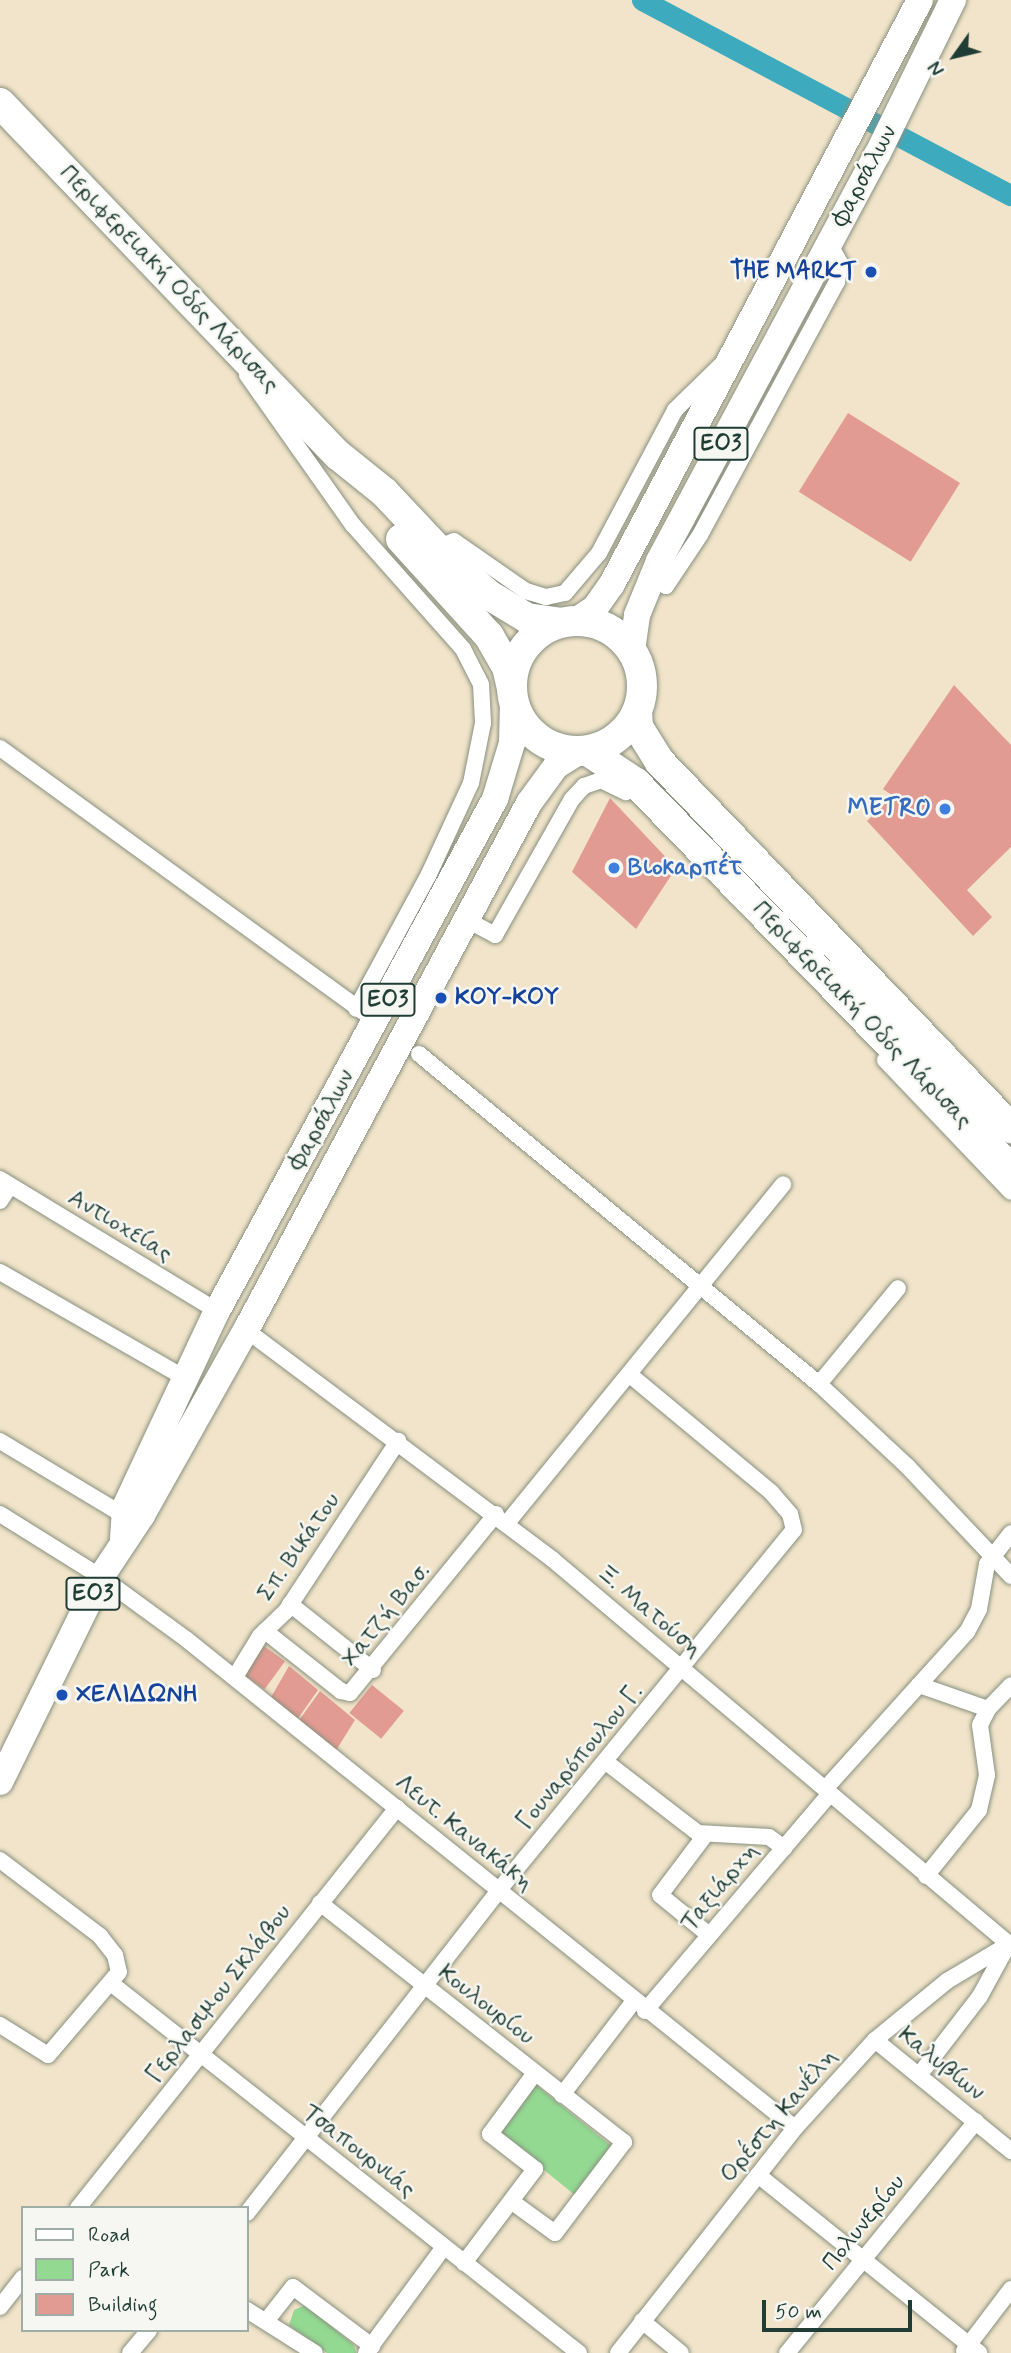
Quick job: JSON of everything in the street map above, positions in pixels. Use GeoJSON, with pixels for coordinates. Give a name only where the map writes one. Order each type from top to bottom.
{"type":"FeatureCollection","features":[{"type":"Feature","properties":{"kind":"highway","name":"Περιφερειακή Οδός Λάρισας"},"geometry":{"type":"LineString","coordinates":[[0,103],[338,455],[446,545],[506,606],[527,618],[569,622]]}},
{"type":"Feature","properties":{"kind":"highway","name":"Περιφερειακή Οδός Λάρισας"},"geometry":{"type":"LineString","coordinates":[[338,455],[367,503],[489,636],[507,667],[513,696]]}},
{"type":"Feature","properties":{"kind":"highway"},"geometry":{"type":"LineString","coordinates":[[569,622],[609,629],[632,651]]}},
{"type":"Feature","properties":{"kind":"highway","name":"ΕΟ3"},"geometry":{"type":"LineString","coordinates":[[513,696],[516,664],[524,648],[537,634],[569,622]]}},
{"type":"Feature","properties":{"kind":"highway","name":"ΕΟ3"},"geometry":{"type":"LineString","coordinates":[[583,751],[614,741],[638,712],[642,681],[632,651]]}},
{"type":"Feature","properties":{"kind":"highway"},"geometry":{"type":"LineString","coordinates":[[513,696],[533,734],[550,745],[583,751]]}},
{"type":"Feature","properties":{"kind":"highway","name":"Περιφερειακή Οδός Λάρισας"},"geometry":{"type":"LineString","coordinates":[[638,712],[638,727],[659,761],[1011,1128]]}},
{"type":"Feature","properties":{"kind":"highway","name":"Περιφερειακή Οδός Λάρισας"},"geometry":{"type":"LineString","coordinates":[[583,751],[624,771],[670,826],[1011,1169]]}},
{"type":"Feature","properties":{"kind":"main road","name":"Φαρσάλων"},"geometry":{"type":"LineString","coordinates":[[569,622],[594,608],[612,584],[736,352],[869,92],[920,0]]}},
{"type":"Feature","properties":{"kind":"main road","name":"Φαρσάλων"},"geometry":{"type":"LineString","coordinates":[[632,651],[633,627],[659,582],[829,243],[899,112],[953,0]]}},
{"type":"Feature","properties":{"kind":"main road","name":"Φαρσάλων"},"geometry":{"type":"LineString","coordinates":[[0,1782],[102,1577],[217,1311],[367,1014],[503,782],[512,743],[513,696]]}},
{"type":"Feature","properties":{"kind":"main road","name":"Φαρσάλων"},"geometry":{"type":"LineString","coordinates":[[123,1526],[142,1515],[246,1330],[533,797],[556,766],[583,751]]}},
{"type":"Feature","properties":{"kind":"street"},"geometry":{"type":"LineString","coordinates":[[0,748],[367,1014],[471,783],[483,723],[481,684],[449,631],[337,504],[268,409],[232,346]]}},
{"type":"Feature","properties":{"kind":"street"},"geometry":{"type":"LineString","coordinates":[[446,545],[526,591],[546,597],[565,593],[599,553],[682,399],[736,352]]}},
{"type":"Feature","properties":{"kind":"street"},"geometry":{"type":"LineString","coordinates":[[467,920],[495,935],[572,799],[588,783],[601,780],[626,792],[670,826],[1011,1192]]}},
{"type":"Feature","properties":{"kind":"street"},"geometry":{"type":"LineString","coordinates":[[419,1054],[819,1384],[1011,1576]]}},
{"type":"Feature","properties":{"kind":"street"},"geometry":{"type":"LineString","coordinates":[[0,1201],[5,1182]]}},
{"type":"Feature","properties":{"kind":"street","name":"Αντιοχείας"},"geometry":{"type":"LineString","coordinates":[[5,1182],[217,1311]]}},
{"type":"Feature","properties":{"kind":"street","name":"Χατζή Βασ."},"geometry":{"type":"LineString","coordinates":[[265,1631],[341,1691],[355,1691],[501,1519],[630,1375],[783,1184]]}},
{"type":"Feature","properties":{"kind":"street"},"geometry":{"type":"LineString","coordinates":[[0,1272],[187,1379]]}},
{"type":"Feature","properties":{"kind":"street"},"geometry":{"type":"LineString","coordinates":[[819,1384],[898,1288]]}},
{"type":"Feature","properties":{"kind":"street","name":"Ξ. Ματούση"},"geometry":{"type":"LineString","coordinates":[[246,1330],[501,1519],[926,1876],[1010,1943]]}},
{"type":"Feature","properties":{"kind":"street","name":"Γουναρόπουλου Γ."},"geometry":{"type":"LineString","coordinates":[[248,2212],[499,1890],[682,1670],[794,1530],[790,1514],[771,1492],[630,1375]]}},
{"type":"Feature","properties":{"kind":"street"},"geometry":{"type":"LineString","coordinates":[[0,1441],[123,1526]]}},
{"type":"Feature","properties":{"kind":"street","name":"Σπ. Βικάτου"},"geometry":{"type":"LineString","coordinates":[[235,1677],[265,1631],[290,1604],[398,1441]]}},
{"type":"Feature","properties":{"kind":"street","name":"Λευτ. Κανακάκη"},"geometry":{"type":"LineString","coordinates":[[0,1514],[102,1577],[235,1677],[639,2006],[795,2128]]}},
{"type":"Feature","properties":{"kind":"street"},"geometry":{"type":"LineString","coordinates":[[991,1555],[1011,1533]]}},
{"type":"Feature","properties":{"kind":"street","name":"Ταξιάρχη"},"geometry":{"type":"LineString","coordinates":[[562,2095],[639,2006],[709,1935],[784,1847],[827,1791],[974,1620],[991,1555]]}},
{"type":"Feature","properties":{"kind":"street"},"geometry":{"type":"LineString","coordinates":[[290,1604],[373,1670]]}},
{"type":"Feature","properties":{"kind":"street"},"geometry":{"type":"LineString","coordinates":[[919,1685],[988,1709]]}},
{"type":"Feature","properties":{"kind":"street"},"geometry":{"type":"LineString","coordinates":[[926,1876],[982,1802],[986,1775],[978,1735],[988,1709],[1011,1685]]}},
{"type":"Feature","properties":{"kind":"street"},"geometry":{"type":"LineString","coordinates":[[606,1762],[693,1830],[706,1834],[769,1837],[784,1847]]}},
{"type":"Feature","properties":{"kind":"street","name":"Γερλασιμου Σκλάβου"},"geometry":{"type":"LineString","coordinates":[[82,2203],[397,1808]]}},
{"type":"Feature","properties":{"kind":"street"},"geometry":{"type":"LineString","coordinates":[[706,1834],[660,1895],[709,1935]]}},
{"type":"Feature","properties":{"kind":"street"},"geometry":{"type":"LineString","coordinates":[[0,1860],[100,1936],[116,1955],[119,1972],[112,1984],[48,2056],[0,2025]]}},
{"type":"Feature","properties":{"kind":"street","name":"Κουλουρίου"},"geometry":{"type":"LineString","coordinates":[[320,1903],[624,2142],[555,2233],[511,2201]]}},
{"type":"Feature","properties":{"kind":"street"},"geometry":{"type":"LineString","coordinates":[[920,2074],[980,1996],[1010,1943]]}},
{"type":"Feature","properties":{"kind":"street","name":"Ορέστη Κανέλη"},"geometry":{"type":"LineString","coordinates":[[618,2353],[795,2128],[875,2040],[947,1981],[1010,1943]]}},
{"type":"Feature","properties":{"kind":"street","name":"Τσαπουρνιάς"},"geometry":{"type":"LineString","coordinates":[[112,1984],[579,2353]]}},
{"type":"Feature","properties":{"kind":"street","name":"Καλυβίων"},"geometry":{"type":"LineString","coordinates":[[875,2040],[920,2074],[1011,2151]]}},
{"type":"Feature","properties":{"kind":"street"},"geometry":{"type":"LineString","coordinates":[[464,2263],[535,2169],[490,2134],[535,2073]]}},
{"type":"Feature","properties":{"kind":"street","name":"Πολυνερίου"},"geometry":{"type":"LineString","coordinates":[[787,2353],[976,2121]]}},
{"type":"Feature","properties":{"kind":"street"},"geometry":{"type":"LineString","coordinates":[[758,2175],[970,2350],[1011,2289]]}},
{"type":"Feature","properties":{"kind":"street"},"geometry":{"type":"LineString","coordinates":[[267,2320],[293,2287],[369,2349],[444,2247]]}},
{"type":"Feature","properties":{"kind":"street"},"geometry":{"type":"LineString","coordinates":[[0,2307],[21,2281]]}},
{"type":"Feature","properties":{"kind":"street"},"geometry":{"type":"LineString","coordinates":[[248,2310],[267,2320],[315,2353]]}},
{"type":"Feature","properties":{"kind":"street"},"geometry":{"type":"LineString","coordinates":[[642,2321],[681,2353]]}},
{"type":"Feature","properties":{"kind":"street"},"geometry":{"type":"LineString","coordinates":[[130,2353],[147,2332]]}},
{"type":"Feature","properties":{"kind":"green space"},"geometry":{"type":"Polygon","coordinates":[[[536,2085],[614,2149],[576,2196],[498,2132],[536,2085]]]}},
{"type":"Feature","properties":{"kind":"green space"},"geometry":{"type":"Polygon","coordinates":[[[306,2305],[354,2345],[356,2353],[327,2353],[289,2325],[294,2310],[306,2305]]]}},
{"type":"Feature","properties":{"kind":"building"},"geometry":{"type":"Polygon","coordinates":[[[848,413],[960,483],[911,562],[799,492],[848,413]]]}},
{"type":"Feature","properties":{"kind":"building","name":"METRO"},"geometry":{"type":"Polygon","coordinates":[[[954,685],[1011,745],[1011,847],[967,890],[992,917],[973,936],[867,821],[893,796],[883,789],[954,685]]]}},
{"type":"Feature","properties":{"kind":"building"},"geometry":{"type":"Polygon","coordinates":[[[610,798],[676,868],[636,929],[572,872],[610,798]]]}},
{"type":"Feature","properties":{"kind":"building"},"geometry":{"type":"Polygon","coordinates":[[[264,1646],[285,1661],[264,1690],[243,1674],[264,1646]]]}},
{"type":"Feature","properties":{"kind":"building"},"geometry":{"type":"Polygon","coordinates":[[[289,1666],[318,1690],[297,1720],[270,1699],[289,1666]]]}},
{"type":"Feature","properties":{"kind":"building"},"geometry":{"type":"Polygon","coordinates":[[[372,1685],[404,1711],[381,1739],[349,1713],[372,1685]]]}},
{"type":"Feature","properties":{"kind":"building"},"geometry":{"type":"Polygon","coordinates":[[[320,1691],[355,1720],[335,1752],[297,1723],[320,1691]]]}},
{"type":"Feature","properties":{"kind":"waterway"},"geometry":{"type":"LineString","coordinates":[[642,0],[1011,195]]}},
{"type":"Feature","properties":{"kind":"place","name":"THE MARKT"},"geometry":{"type":"Point","coordinates":[871,272]}},
{"type":"Feature","properties":{"kind":"place","name":"METRO"},"geometry":{"type":"Point","coordinates":[945,809]}},
{"type":"Feature","properties":{"kind":"place","name":"Βιοκαρπέτ"},"geometry":{"type":"Point","coordinates":[614,868]}},
{"type":"Feature","properties":{"kind":"place","name":"ΚΟΥ-ΚΟΥ"},"geometry":{"type":"Point","coordinates":[441,998]}},
{"type":"Feature","properties":{"kind":"place","name":"ΧΕΛΙΔΩΝΗ"},"geometry":{"type":"Point","coordinates":[62,1695]}}]}
